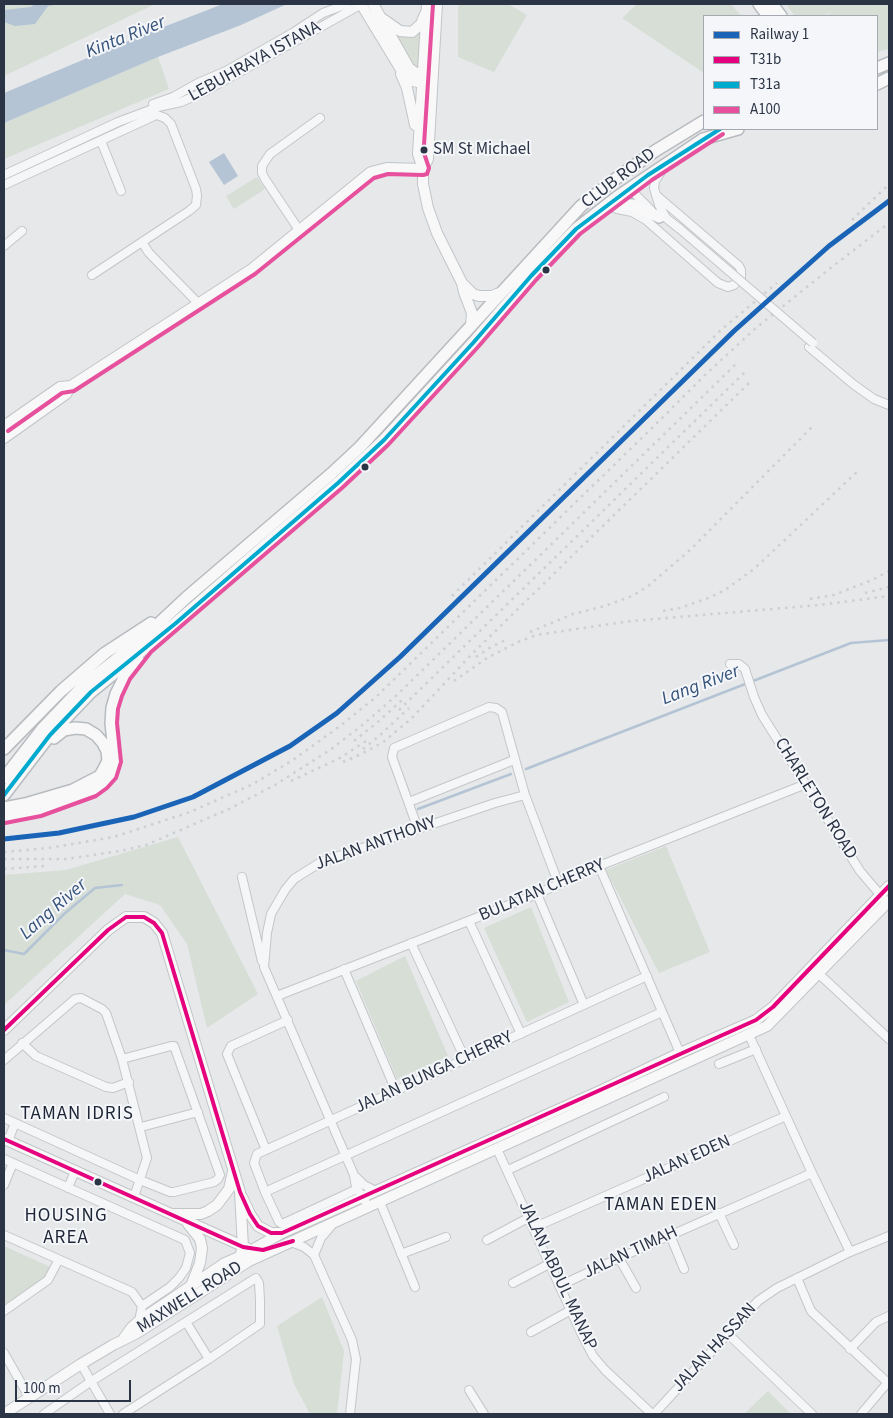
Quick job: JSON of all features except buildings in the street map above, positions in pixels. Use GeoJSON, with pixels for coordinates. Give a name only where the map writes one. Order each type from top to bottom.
{"type":"FeatureCollection","features":[{"type":"Feature","properties":{"kind":"highway"},"geometry":{"type":"LineString","coordinates":[[759,4],[767,15]]}},
{"type":"Feature","properties":{"kind":"highway"},"geometry":{"type":"LineString","coordinates":[[772,4],[780,15]]}},
{"type":"Feature","properties":{"kind":"highway"},"geometry":{"type":"LineString","coordinates":[[878,83],[889,76]]}},
{"type":"Feature","properties":{"kind":"highway","name":"CLUB ROAD"},"geometry":{"type":"LineString","coordinates":[[144,644],[187,598],[346,460],[394,412],[556,232],[586,202],[655,151],[703,122]]}},
{"type":"Feature","properties":{"kind":"highway","name":"CLUB ROAD"},"geometry":{"type":"LineString","coordinates":[[144,644],[344,478],[384,440],[553,252],[576,229],[704,133],[730,130]]}},
{"type":"Feature","properties":{"kind":"highway"},"geometry":{"type":"LineString","coordinates":[[629,188],[630,180],[642,168],[704,133]]}},
{"type":"Feature","properties":{"kind":"highway"},"geometry":{"type":"LineString","coordinates":[[602,208],[616,204],[633,205],[659,218]]}},
{"type":"Feature","properties":{"kind":"highway"},"geometry":{"type":"LineString","coordinates":[[4,749],[61,691],[105,653],[187,598]]}},
{"type":"Feature","properties":{"kind":"highway"},"geometry":{"type":"LineString","coordinates":[[5,793],[50,735],[91,692],[144,644]]}},
{"type":"Feature","properties":{"kind":"highway"},"geometry":{"type":"LineString","coordinates":[[4,778],[43,728],[80,690],[144,644]]}},
{"type":"Feature","properties":{"kind":"highway"},"geometry":{"type":"LineString","coordinates":[[4,816],[39,810],[94,790],[110,776],[115,760],[111,724],[112,708],[116,694],[125,676],[144,644]]}},
{"type":"Feature","properties":{"kind":"highway"},"geometry":{"type":"LineString","coordinates":[[4,808],[34,801],[87,784],[100,776],[108,760],[103,743],[96,735],[86,729],[75,728],[64,730],[29,762]]}},
{"type":"Feature","properties":{"kind":"main road"},"geometry":{"type":"LineString","coordinates":[[361,4],[406,76],[413,81],[427,80]]}},
{"type":"Feature","properties":{"kind":"main road"},"geometry":{"type":"LineString","coordinates":[[373,4],[409,68],[427,80]]}},
{"type":"Feature","properties":{"kind":"main road"},"geometry":{"type":"LineString","coordinates":[[381,17],[395,29],[412,32],[421,24],[430,5]]}},
{"type":"Feature","properties":{"kind":"main road"},"geometry":{"type":"LineString","coordinates":[[423,169],[428,159],[427,80],[430,5]]}},
{"type":"Feature","properties":{"kind":"main road"},"geometry":{"type":"LineString","coordinates":[[394,59],[407,88],[418,145]]}},
{"type":"Feature","properties":{"kind":"main road"},"geometry":{"type":"LineString","coordinates":[[427,80],[418,145],[418,154],[423,169],[425,196],[431,220],[462,283],[472,313],[471,326]]}},
{"type":"Feature","properties":{"kind":"main road"},"geometry":{"type":"LineString","coordinates":[[4,438],[66,394],[71,386],[252,269],[371,172],[387,168],[423,169]]}},
{"type":"Feature","properties":{"kind":"main road"},"geometry":{"type":"LineString","coordinates":[[462,283],[479,296],[492,296],[502,292]]}},
{"type":"Feature","properties":{"kind":"main road"},"geometry":{"type":"LineString","coordinates":[[4,426],[60,387],[71,386]]}},
{"type":"Feature","properties":{"kind":"main road","name":"MAXWELL ROAD"},"geometry":{"type":"LineString","coordinates":[[124,1338],[139,1321],[225,1263],[360,1193],[375,1200],[497,1149],[774,1022],[886,900],[889,886]]}},
{"type":"Feature","properties":{"kind":"main road","name":"MAXWELL ROAD"},"geometry":{"type":"LineString","coordinates":[[124,1338],[137,1333],[232,1271],[335,1222],[444,1161],[756,1020],[777,1002],[830,947],[886,900]]}},
{"type":"Feature","properties":{"kind":"main road"},"geometry":{"type":"LineString","coordinates":[[4,1030],[108,930],[126,918],[144,917],[154,923],[162,933],[240,1192],[258,1226],[271,1233],[282,1233]]}},
{"type":"Feature","properties":{"kind":"main road"},"geometry":{"type":"LineString","coordinates":[[777,1002],[786,996],[806,976],[817,972],[819,974],[820,966],[830,947]]}},
{"type":"Feature","properties":{"kind":"main road"},"geometry":{"type":"LineString","coordinates":[[444,1161],[482,1146],[487,1145],[497,1149],[497,1144],[501,1139],[517,1128]]}},
{"type":"Feature","properties":{"kind":"main road"},"geometry":{"type":"LineString","coordinates":[[6,1140],[171,1214],[246,1251]]}},
{"type":"Feature","properties":{"kind":"main road"},"geometry":{"type":"LineString","coordinates":[[171,1214],[201,1214],[213,1208],[229,1189],[234,1170]]}},
{"type":"Feature","properties":{"kind":"main road"},"geometry":{"type":"LineString","coordinates":[[232,1271],[246,1251],[240,1192]]}},
{"type":"Feature","properties":{"kind":"main road"},"geometry":{"type":"LineString","coordinates":[[187,1222],[200,1239],[202,1248],[200,1263],[191,1287]]}},
{"type":"Feature","properties":{"kind":"main road","name":"MAXWELL ROAD"},"geometry":{"type":"LineString","coordinates":[[246,1251],[267,1249],[282,1243],[291,1242]]}},
{"type":"Feature","properties":{"kind":"main road"},"geometry":{"type":"LineString","coordinates":[[4,1414],[124,1338]]}},
{"type":"Feature","properties":{"kind":"street","name":"LEBUHRAYA ISTANA"},"geometry":{"type":"LineString","coordinates":[[118,122],[134,112],[173,97],[198,83],[226,71],[323,13],[347,4]]}},
{"type":"Feature","properties":{"kind":"street","name":"LEBUHRAYA ISTANA"},"geometry":{"type":"LineString","coordinates":[[4,176],[118,122],[158,107],[181,102],[210,89],[361,4]]}},
{"type":"Feature","properties":{"kind":"street"},"geometry":{"type":"LineString","coordinates":[[294,32],[318,21],[330,18],[336,19]]}},
{"type":"Feature","properties":{"kind":"street"},"geometry":{"type":"LineString","coordinates":[[173,97],[200,88],[210,89]]}},
{"type":"Feature","properties":{"kind":"street"},"geometry":{"type":"LineString","coordinates":[[4,185],[157,115],[166,118],[171,124],[196,190],[196,205],[92,275]]}},
{"type":"Feature","properties":{"kind":"street"},"geometry":{"type":"LineString","coordinates":[[299,230],[262,173],[262,166],[270,154],[320,118]]}},
{"type":"Feature","properties":{"kind":"street"},"geometry":{"type":"LineString","coordinates":[[100,141],[121,191]]}},
{"type":"Feature","properties":{"kind":"street"},"geometry":{"type":"LineString","coordinates":[[675,156],[665,166],[655,181],[656,195],[662,212],[678,231]]}},
{"type":"Feature","properties":{"kind":"street"},"geometry":{"type":"LineString","coordinates":[[629,188],[659,218],[678,231],[811,345],[855,380],[889,400]]}},
{"type":"Feature","properties":{"kind":"street"},"geometry":{"type":"LineString","coordinates":[[602,208],[624,210],[639,216],[718,283],[728,287],[734,285],[741,276],[739,266],[656,195]]}},
{"type":"Feature","properties":{"kind":"street"},"geometry":{"type":"LineString","coordinates":[[4,246],[22,231]]}},
{"type":"Feature","properties":{"kind":"street"},"geometry":{"type":"LineString","coordinates":[[142,242],[150,253],[200,304]]}},
{"type":"Feature","properties":{"kind":"street"},"geometry":{"type":"LineString","coordinates":[[811,345],[853,384],[874,399],[889,405]]}},
{"type":"Feature","properties":{"kind":"street","name":"CHARLETON ROAD"},"geometry":{"type":"LineString","coordinates":[[730,664],[739,664],[746,669],[762,715],[860,871],[886,900]]}},
{"type":"Feature","properties":{"kind":"street"},"geometry":{"type":"LineString","coordinates":[[418,829],[392,757],[394,748],[488,707],[496,708],[502,712],[525,794],[559,885]]}},
{"type":"Feature","properties":{"kind":"street"},"geometry":{"type":"LineString","coordinates":[[409,802],[514,760]]}},
{"type":"Feature","properties":{"kind":"street","name":"BULATAN CHERRY"},"geometry":{"type":"LineString","coordinates":[[277,996],[537,894],[600,866],[806,784]]}},
{"type":"Feature","properties":{"kind":"street","name":"JALAN ANTHONY"},"geometry":{"type":"LineString","coordinates":[[360,1193],[346,1156],[264,967],[267,933],[272,914],[285,890],[294,879],[321,862],[495,802],[525,794]]}},
{"type":"Feature","properties":{"kind":"street"},"geometry":{"type":"LineString","coordinates":[[600,866],[680,1053]]}},
{"type":"Feature","properties":{"kind":"street"},"geometry":{"type":"LineString","coordinates":[[242,877],[264,967]]}},
{"type":"Feature","properties":{"kind":"street"},"geometry":{"type":"LineString","coordinates":[[537,894],[584,1005]]}},
{"type":"Feature","properties":{"kind":"street"},"geometry":{"type":"LineString","coordinates":[[469,921],[521,1034]]}},
{"type":"Feature","properties":{"kind":"street"},"geometry":{"type":"LineString","coordinates":[[411,943],[465,1059]]}},
{"type":"Feature","properties":{"kind":"street"},"geometry":{"type":"LineString","coordinates":[[344,969],[396,1091]]}},
{"type":"Feature","properties":{"kind":"street"},"geometry":{"type":"LineString","coordinates":[[819,974],[889,1039]]}},
{"type":"Feature","properties":{"kind":"street","name":"JALAN BUNGA CHERRY"},"geometry":{"type":"LineString","coordinates":[[266,1150],[647,976]]}},
{"type":"Feature","properties":{"kind":"street"},"geometry":{"type":"LineString","coordinates":[[4,1060],[75,999],[81,998],[106,1013],[129,1082],[147,1158],[134,1197]]}},
{"type":"Feature","properties":{"kind":"street"},"geometry":{"type":"LineString","coordinates":[[265,1192],[662,1012]]}},
{"type":"Feature","properties":{"kind":"street"},"geometry":{"type":"LineString","coordinates":[[288,1020],[231,1046],[227,1054],[266,1150],[257,1154],[254,1163],[265,1192],[279,1222],[282,1224],[360,1193]]}},
{"type":"Feature","properties":{"kind":"street"},"geometry":{"type":"LineString","coordinates":[[749,1035],[850,1252]]}},
{"type":"Feature","properties":{"kind":"street"},"geometry":{"type":"LineString","coordinates":[[22,1044],[36,1056],[106,1087],[113,1088],[129,1082]]}},
{"type":"Feature","properties":{"kind":"street"},"geometry":{"type":"LineString","coordinates":[[4,1118],[140,1180],[174,1192],[214,1182],[218,1179],[220,1175],[174,1046],[122,1059]]}},
{"type":"Feature","properties":{"kind":"street"},"geometry":{"type":"LineString","coordinates":[[720,1064],[756,1050]]}},
{"type":"Feature","properties":{"kind":"street"},"geometry":{"type":"LineString","coordinates":[[508,1170],[664,1097]]}},
{"type":"Feature","properties":{"kind":"street"},"geometry":{"type":"LineString","coordinates":[[141,1127],[198,1112]]}},
{"type":"Feature","properties":{"kind":"street","name":"JALAN EDEN"},"geometry":{"type":"LineString","coordinates":[[533,1228],[786,1116]]}},
{"type":"Feature","properties":{"kind":"street"},"geometry":{"type":"LineString","coordinates":[[6,1140],[15,1123]]}},
{"type":"Feature","properties":{"kind":"street","name":"JALAN ABDUL MANAP"},"geometry":{"type":"LineString","coordinates":[[497,1149],[593,1356],[604,1370],[653,1414]]}},
{"type":"Feature","properties":{"kind":"street"},"geometry":{"type":"LineString","coordinates":[[4,1159],[185,1240],[190,1253],[186,1268],[170,1287],[142,1306],[139,1321]]}},
{"type":"Feature","properties":{"kind":"street"},"geometry":{"type":"LineString","coordinates":[[4,1185],[13,1163]]}},
{"type":"Feature","properties":{"kind":"street"},"geometry":{"type":"LineString","coordinates":[[68,1188],[75,1171]]}},
{"type":"Feature","properties":{"kind":"street","name":"JALAN TIMAH"},"geometry":{"type":"LineString","coordinates":[[559,1286],[812,1173]]}},
{"type":"Feature","properties":{"kind":"street"},"geometry":{"type":"LineString","coordinates":[[354,1175],[375,1200],[415,1287]]}},
{"type":"Feature","properties":{"kind":"street"},"geometry":{"type":"LineString","coordinates":[[720,1213],[734,1245]]}},
{"type":"Feature","properties":{"kind":"street"},"geometry":{"type":"LineString","coordinates":[[487,1240],[528,1218]]}},
{"type":"Feature","properties":{"kind":"street"},"geometry":{"type":"LineString","coordinates":[[314,1255],[321,1238],[335,1222]]}},
{"type":"Feature","properties":{"kind":"street"},"geometry":{"type":"LineString","coordinates":[[4,1236],[132,1292],[142,1306]]}},
{"type":"Feature","properties":{"kind":"street"},"geometry":{"type":"LineString","coordinates":[[670,1236],[684,1268]]}},
{"type":"Feature","properties":{"kind":"street","name":"JALAN HASSAN"},"geometry":{"type":"LineString","coordinates":[[653,1414],[758,1301],[777,1288],[797,1278],[850,1252],[889,1236]]}},
{"type":"Feature","properties":{"kind":"street"},"geometry":{"type":"LineString","coordinates":[[401,1254],[446,1237]]}},
{"type":"Feature","properties":{"kind":"street"},"geometry":{"type":"LineString","coordinates":[[291,1242],[304,1247],[314,1255],[352,1340],[356,1359],[350,1414]]}},
{"type":"Feature","properties":{"kind":"street"},"geometry":{"type":"LineString","coordinates":[[619,1258],[636,1288]]}},
{"type":"Feature","properties":{"kind":"street"},"geometry":{"type":"LineString","coordinates":[[4,1311],[48,1280],[58,1260]]}},
{"type":"Feature","properties":{"kind":"street"},"geometry":{"type":"LineString","coordinates":[[513,1283],[549,1264]]}},
{"type":"Feature","properties":{"kind":"street"},"geometry":{"type":"LineString","coordinates":[[44,1414],[90,1382],[256,1278],[259,1283],[260,1324],[209,1360],[124,1414]]}},
{"type":"Feature","properties":{"kind":"street"},"geometry":{"type":"LineString","coordinates":[[797,1278],[811,1311],[888,1382],[861,1414]]}},
{"type":"Feature","properties":{"kind":"street"},"geometry":{"type":"LineString","coordinates":[[530,1332],[571,1310]]}},
{"type":"Feature","properties":{"kind":"street"},"geometry":{"type":"LineString","coordinates":[[850,1349],[876,1322],[889,1316]]}},
{"type":"Feature","properties":{"kind":"street"},"geometry":{"type":"LineString","coordinates":[[186,1322],[209,1360]]}},
{"type":"Feature","properties":{"kind":"street"},"geometry":{"type":"LineString","coordinates":[[728,1334],[812,1414]]}},
{"type":"Feature","properties":{"kind":"street"},"geometry":{"type":"LineString","coordinates":[[4,1353],[30,1397]]}},
{"type":"Feature","properties":{"kind":"street"},"geometry":{"type":"LineString","coordinates":[[81,1364],[110,1414]]}},
{"type":"Feature","properties":{"kind":"street"},"geometry":{"type":"LineString","coordinates":[[469,1390],[484,1414]]}},
{"type":"Feature","properties":{"kind":"shaded area"},"geometry":{"type":"Polygon","coordinates":[[[4,4],[155,4],[4,76],[4,4]]]}},
{"type":"Feature","properties":{"kind":"shaded area"},"geometry":{"type":"Polygon","coordinates":[[[460,4],[508,4],[527,15],[494,72],[458,57],[458,7],[460,4]]]}},
{"type":"Feature","properties":{"kind":"shaded area"},"geometry":{"type":"Polygon","coordinates":[[[637,4],[731,4],[740,15],[703,15],[703,72],[622,18],[637,4]]]}},
{"type":"Feature","properties":{"kind":"shaded area"},"geometry":{"type":"Polygon","coordinates":[[[786,4],[889,4],[889,49],[878,52],[878,15],[827,15],[832,10],[825,15],[794,15],[786,4]]]}},
{"type":"Feature","properties":{"kind":"shaded area"},"geometry":{"type":"Polygon","coordinates":[[[421,33],[419,67],[413,66],[398,38],[401,35],[421,33]]]}},
{"type":"Feature","properties":{"kind":"shaded area"},"geometry":{"type":"Polygon","coordinates":[[[158,57],[169,89],[4,159],[4,123],[158,57]]]}},
{"type":"Feature","properties":{"kind":"shaded area"},"geometry":{"type":"Polygon","coordinates":[[[257,177],[265,189],[234,209],[226,196],[257,177]]]}},
{"type":"Feature","properties":{"kind":"shaded area"},"geometry":{"type":"Polygon","coordinates":[[[178,837],[258,994],[207,1028],[187,944],[160,905],[125,894],[4,1005],[4,875],[66,870],[178,837]]]}},
{"type":"Feature","properties":{"kind":"shaded area"},"geometry":{"type":"Polygon","coordinates":[[[666,846],[710,952],[659,973],[606,870],[666,846]]]}},
{"type":"Feature","properties":{"kind":"shaded area"},"geometry":{"type":"Polygon","coordinates":[[[531,907],[569,1002],[527,1022],[484,928],[531,907]]]}},
{"type":"Feature","properties":{"kind":"shaded area"},"geometry":{"type":"Polygon","coordinates":[[[405,956],[448,1056],[397,1079],[356,981],[405,956]]]}},
{"type":"Feature","properties":{"kind":"shaded area"},"geometry":{"type":"Polygon","coordinates":[[[4,1246],[59,1271],[48,1281],[4,1304],[4,1246]]]}},
{"type":"Feature","properties":{"kind":"shaded area"},"geometry":{"type":"Polygon","coordinates":[[[322,1297],[344,1351],[337,1414],[310,1414],[294,1384],[277,1326],[322,1297]]]}},
{"type":"Feature","properties":{"kind":"shaded area"},"geometry":{"type":"Polygon","coordinates":[[[768,1391],[791,1414],[744,1414],[768,1391]]]}},
{"type":"Feature","properties":{"kind":"water"},"geometry":{"type":"Polygon","coordinates":[[[35,4],[60,4],[48,6],[35,24],[15,26],[4,22],[4,10],[31,7],[35,4]]]}},
{"type":"Feature","properties":{"kind":"water","name":"Kinta River"},"geometry":{"type":"Polygon","coordinates":[[[223,4],[287,4],[241,25],[158,57],[4,123],[4,93],[135,38],[223,4]]]}},
{"type":"Feature","properties":{"kind":"water"},"geometry":{"type":"Polygon","coordinates":[[[224,153],[238,176],[224,185],[209,162],[224,153]]]}},
{"type":"Feature","properties":{"kind":"waterway","name":"Lang River"},"geometry":{"type":"LineString","coordinates":[[526,769],[851,643],[889,640]]}},
{"type":"Feature","properties":{"kind":"waterway","name":"Lang River"},"geometry":{"type":"LineString","coordinates":[[418,809],[511,774]]}},
{"type":"Feature","properties":{"kind":"waterway","name":"Lang River"},"geometry":{"type":"LineString","coordinates":[[4,950],[24,954],[64,914],[95,888],[122,885]]}},
{"type":"Feature","properties":{"kind":"railway"},"geometry":{"type":"LineString","coordinates":[[852,220],[889,184]]}},
{"type":"Feature","properties":{"kind":"railway"},"geometry":{"type":"LineString","coordinates":[[4,852],[48,848],[114,837],[190,812],[253,784],[293,760],[376,697],[706,374],[756,328],[889,223]]}},
{"type":"Feature","properties":{"kind":"railway"},"geometry":{"type":"LineString","coordinates":[[452,596],[721,330],[777,283]]}},
{"type":"Feature","properties":{"kind":"railway"},"geometry":{"type":"LineString","coordinates":[[4,859],[66,859],[146,845],[229,809],[275,785],[330,750],[398,694],[737,363]]}},
{"type":"Feature","properties":{"kind":"railway"},"geometry":{"type":"LineString","coordinates":[[399,710],[745,372]]}},
{"type":"Feature","properties":{"kind":"railway"},"geometry":{"type":"LineString","coordinates":[[343,762],[382,743],[411,719],[471,655],[752,380]]}},
{"type":"Feature","properties":{"kind":"railway"},"geometry":{"type":"LineString","coordinates":[[530,632],[573,614],[605,606],[632,596],[647,587],[690,550],[812,427]]}},
{"type":"Feature","properties":{"kind":"railway"},"geometry":{"type":"LineString","coordinates":[[663,611],[680,608],[725,590],[754,569],[859,470]]}},
{"type":"Feature","properties":{"kind":"railway"},"geometry":{"type":"LineString","coordinates":[[810,599],[834,595],[889,571]]}},
{"type":"Feature","properties":{"kind":"railway"},"geometry":{"type":"LineString","coordinates":[[865,593],[889,587]]}},
{"type":"Feature","properties":{"kind":"railway"},"geometry":{"type":"LineString","coordinates":[[454,681],[487,658],[536,635],[631,621],[819,605],[889,596]]}},
{"type":"Feature","properties":{"kind":"railway"},"geometry":{"type":"LineString","coordinates":[[476,657],[508,639]]}},
{"type":"Feature","properties":{"kind":"railway"},"geometry":{"type":"LineString","coordinates":[[354,741],[402,700]]}},
{"type":"Feature","properties":{"kind":"railway"},"geometry":{"type":"LineString","coordinates":[[363,749],[409,708]]}},
{"type":"Feature","properties":{"kind":"railway"},"geometry":{"type":"LineString","coordinates":[[291,781],[340,758],[366,741]]}},
{"type":"Feature","properties":{"kind":"railway"},"geometry":{"type":"LineString","coordinates":[[4,869],[44,866]]}},
{"type":"Feature","properties":{"kind":"rail line","name":"1"},"geometry":{"type":"LineString","coordinates":[[4,839],[59,833],[134,817],[193,797],[290,746],[337,713],[400,657],[734,331],[829,246],[889,201]]}},
{"type":"Feature","properties":{"kind":"transit line","name":"A100"},"geometry":{"type":"LineString","coordinates":[[8,431],[62,393],[74,391],[255,274],[374,178],[388,174],[427,174],[429,168],[424,153],[424,145],[433,4]]}},
{"type":"Feature","properties":{"kind":"transit line","name":"T31a"},"geometry":{"type":"LineString","coordinates":[[4,795],[50,735],[91,692],[176,623],[338,483],[384,440],[473,343],[531,276],[576,229],[648,175],[718,130]]}},
{"type":"Feature","properties":{"kind":"transit line","name":"A100"},"geometry":{"type":"LineString","coordinates":[[5,823],[41,816],[96,796],[107,788],[116,778],[121,762],[117,723],[118,709],[122,696],[130,679],[151,652],[342,488],[388,445],[478,347],[536,280],[580,234],[652,180],[723,134]]}},
{"type":"Feature","properties":{"kind":"transit line","name":"T31b"},"geometry":{"type":"LineString","coordinates":[[4,1030],[108,930],[126,917],[144,917],[154,923],[162,933],[240,1192],[258,1226],[271,1233],[282,1233],[756,1020],[773,1007],[889,886]]}},
{"type":"Feature","properties":{"kind":"transit line","name":"T31b"},"geometry":{"type":"LineString","coordinates":[[4,1139],[243,1247],[263,1250],[293,1241]]}},
{"type":"Feature","properties":{"kind":"place","name":"SM St Michael"},"geometry":{"type":"Point","coordinates":[424,150]}},
{"type":"Feature","properties":{"kind":"district","name":"TAMAN IDRIS"},"geometry":{"type":"Point","coordinates":[77,1115]}},
{"type":"Feature","properties":{"kind":"district","name":"TAMAN EDEN"},"geometry":{"type":"Point","coordinates":[661,1206]}},
{"type":"Feature","properties":{"kind":"district","name":"HOUSING AREA"},"geometry":{"type":"Point","coordinates":[66,1228]}}]}
